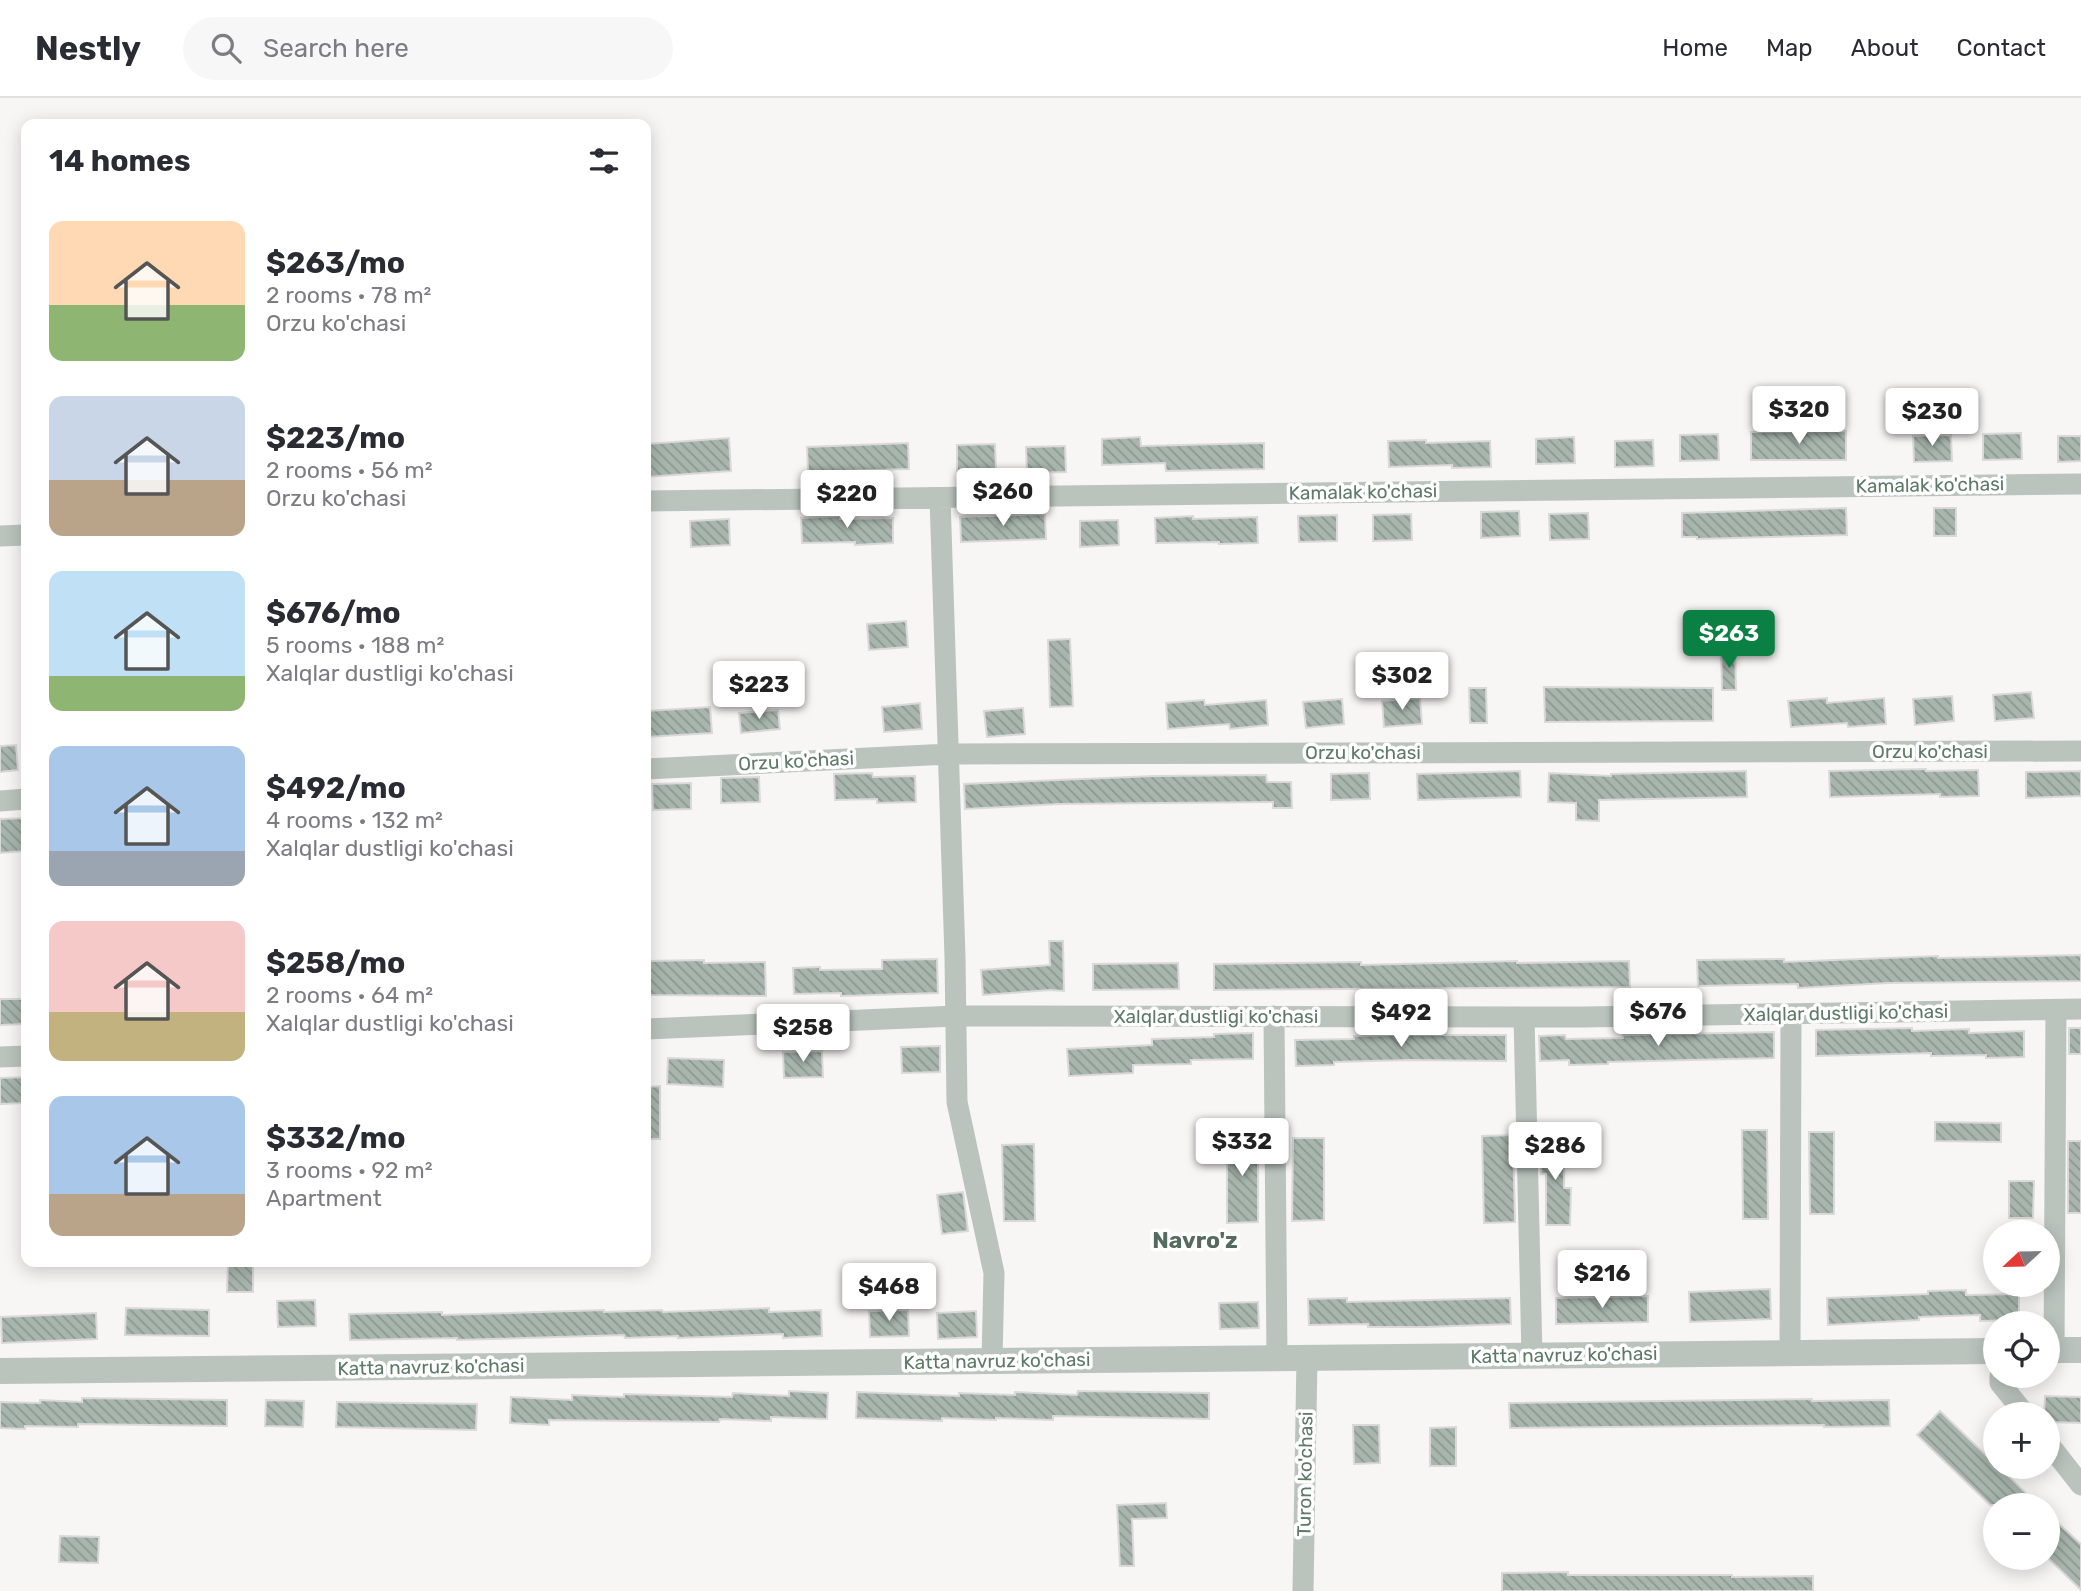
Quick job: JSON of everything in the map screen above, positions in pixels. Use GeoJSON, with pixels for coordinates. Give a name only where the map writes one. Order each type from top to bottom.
{"type":"FeatureCollection","features":[{"type":"Feature","properties":{"kind":"street","name":"Kamalak ko'chasi"},"geometry":{"type":"LineString","coordinates":[[651,501],[2081,484]]}},
{"type":"Feature","properties":{"kind":"street"},"geometry":{"type":"LineString","coordinates":[[940,498],[957,1102],[995,1273],[992,1361]]}},
{"type":"Feature","properties":{"kind":"street"},"geometry":{"type":"LineString","coordinates":[[0,536],[21,535]]}},
{"type":"Feature","properties":{"kind":"street","name":"Orzu ko'chasi"},"geometry":{"type":"LineString","coordinates":[[651,769],[949,754],[2081,751]]}},
{"type":"Feature","properties":{"kind":"street"},"geometry":{"type":"LineString","coordinates":[[0,801],[21,799]]}},
{"type":"Feature","properties":{"kind":"street","name":"Xalqlar dustligi ko'chasi"},"geometry":{"type":"LineString","coordinates":[[651,1029],[956,1016],[1524,1017],[2081,1009]]}},
{"type":"Feature","properties":{"kind":"street"},"geometry":{"type":"LineString","coordinates":[[2052,1311],[2056,1010]]}},
{"type":"Feature","properties":{"kind":"street"},"geometry":{"type":"LineString","coordinates":[[1790,1353],[1791,1014]]}},
{"type":"Feature","properties":{"kind":"street"},"geometry":{"type":"LineString","coordinates":[[1274,1016],[1277,1358]]}},
{"type":"Feature","properties":{"kind":"street"},"geometry":{"type":"LineString","coordinates":[[1524,1017],[1532,1356]]}},
{"type":"Feature","properties":{"kind":"street"},"geometry":{"type":"LineString","coordinates":[[0,1057],[21,1056]]}},
{"type":"Feature","properties":{"kind":"street"},"geometry":{"type":"LineString","coordinates":[[2060,1350],[2081,1350]]}},
{"type":"Feature","properties":{"kind":"street","name":"Katta navruz ko'chasi"},"geometry":{"type":"LineString","coordinates":[[0,1371],[1983,1351]]}},
{"type":"Feature","properties":{"kind":"street","name":"Turon ko'chasi"},"geometry":{"type":"LineString","coordinates":[[1303,1591],[1307,1358]]}},
{"type":"Feature","properties":{"kind":"street"},"geometry":{"type":"LineString","coordinates":[[2004,1388],[2015,1402]]}},
{"type":"Feature","properties":{"kind":"street"},"geometry":{"type":"LineString","coordinates":[[2060,1459],[2081,1486]]}},
{"type":"Feature","properties":{"kind":"building"},"geometry":{"type":"Polygon","coordinates":[[[1846,431],[1846,460],[1751,460],[1751,432],[1846,431]]]}},
{"type":"Feature","properties":{"kind":"building"},"geometry":{"type":"Polygon","coordinates":[[[2021,433],[2022,459],[1983,460],[1983,434],[2021,433]]]}},
{"type":"Feature","properties":{"kind":"building"},"geometry":{"type":"Polygon","coordinates":[[[1718,434],[1719,460],[1680,461],[1680,435],[1718,434]]]}},
{"type":"Feature","properties":{"kind":"building"},"geometry":{"type":"Polygon","coordinates":[[[1951,435],[1952,461],[1914,462],[1913,436],[1951,435]]]}},
{"type":"Feature","properties":{"kind":"building"},"geometry":{"type":"Polygon","coordinates":[[[2058,436],[2081,436],[2081,461],[2058,462],[2058,436]]]}},
{"type":"Feature","properties":{"kind":"building"},"geometry":{"type":"Polygon","coordinates":[[[1140,437],[1141,446],[1264,443],[1264,469],[1166,471],[1165,463],[1102,465],[1102,439],[1140,437]]]}},
{"type":"Feature","properties":{"kind":"building"},"geometry":{"type":"Polygon","coordinates":[[[1574,437],[1575,463],[1536,464],[1536,439],[1574,437]]]}},
{"type":"Feature","properties":{"kind":"building"},"geometry":{"type":"Polygon","coordinates":[[[729,438],[731,471],[651,477],[651,444],[729,438]]]}},
{"type":"Feature","properties":{"kind":"building"},"geometry":{"type":"Polygon","coordinates":[[[1426,440],[1426,443],[1490,441],[1491,467],[1389,467],[1388,441],[1426,440]]]}},
{"type":"Feature","properties":{"kind":"building"},"geometry":{"type":"Polygon","coordinates":[[[1653,440],[1654,466],[1615,467],[1615,441],[1653,440]]]}},
{"type":"Feature","properties":{"kind":"building"},"geometry":{"type":"Polygon","coordinates":[[[908,443],[909,469],[808,472],[807,447],[908,443]]]}},
{"type":"Feature","properties":{"kind":"building"},"geometry":{"type":"Polygon","coordinates":[[[995,444],[996,470],[957,471],[957,445],[995,444]]]}},
{"type":"Feature","properties":{"kind":"building"},"geometry":{"type":"Polygon","coordinates":[[[1065,446],[1066,472],[1027,473],[1026,447],[1065,446]]]}},
{"type":"Feature","properties":{"kind":"building"},"geometry":{"type":"Polygon","coordinates":[[[1846,508],[1847,535],[1697,539],[1682,537],[1682,513],[1846,508]]]}},
{"type":"Feature","properties":{"kind":"building"},"geometry":{"type":"Polygon","coordinates":[[[1934,508],[1956,508],[1956,536],[1934,536],[1934,508]]]}},
{"type":"Feature","properties":{"kind":"building"},"geometry":{"type":"Polygon","coordinates":[[[1519,511],[1520,536],[1481,538],[1481,512],[1519,511]]]}},
{"type":"Feature","properties":{"kind":"building"},"geometry":{"type":"Polygon","coordinates":[[[1588,513],[1589,539],[1550,540],[1549,514],[1588,513]]]}},
{"type":"Feature","properties":{"kind":"building"},"geometry":{"type":"Polygon","coordinates":[[[1045,514],[1046,539],[961,542],[960,517],[1045,514]]]}},
{"type":"Feature","properties":{"kind":"building"},"geometry":{"type":"Polygon","coordinates":[[[1411,514],[1412,540],[1373,541],[1373,515],[1411,514]]]}},
{"type":"Feature","properties":{"kind":"building"},"geometry":{"type":"Polygon","coordinates":[[[1337,515],[1337,541],[1299,542],[1298,516],[1337,515]]]}},
{"type":"Feature","properties":{"kind":"building"},"geometry":{"type":"Polygon","coordinates":[[[840,516],[840,519],[893,518],[893,543],[802,543],[801,518],[840,516]]]}},
{"type":"Feature","properties":{"kind":"building"},"geometry":{"type":"Polygon","coordinates":[[[1193,516],[1193,519],[1257,517],[1258,543],[1156,543],[1155,518],[1193,516]]]}},
{"type":"Feature","properties":{"kind":"building"},"geometry":{"type":"Polygon","coordinates":[[[729,519],[730,545],[691,547],[690,521],[729,519]]]}},
{"type":"Feature","properties":{"kind":"building"},"geometry":{"type":"Polygon","coordinates":[[[1118,520],[1119,545],[1080,547],[1080,521],[1118,520]]]}},
{"type":"Feature","properties":{"kind":"building"},"geometry":{"type":"Polygon","coordinates":[[[906,621],[908,647],[869,650],[867,624],[906,621]]]}},
{"type":"Feature","properties":{"kind":"building"},"geometry":{"type":"Polygon","coordinates":[[[1070,639],[1073,706],[1050,707],[1048,640],[1070,639]]]}},
{"type":"Feature","properties":{"kind":"building"},"geometry":{"type":"Polygon","coordinates":[[[1721,649],[1735,649],[1736,690],[1722,690],[1721,649]]]}},
{"type":"Feature","properties":{"kind":"building"},"geometry":{"type":"Polygon","coordinates":[[[1544,687],[1713,688],[1713,721],[1545,722],[1544,687]]]}},
{"type":"Feature","properties":{"kind":"building"},"geometry":{"type":"Polygon","coordinates":[[[1469,688],[1486,688],[1487,723],[1470,723],[1469,688]]]}},
{"type":"Feature","properties":{"kind":"building"},"geometry":{"type":"Polygon","coordinates":[[[2031,692],[2034,718],[1995,721],[1993,695],[2031,692]]]}},
{"type":"Feature","properties":{"kind":"building"},"geometry":{"type":"Polygon","coordinates":[[[1952,696],[1954,721],[1915,725],[1913,699],[1952,696]]]}},
{"type":"Feature","properties":{"kind":"building"},"geometry":{"type":"Polygon","coordinates":[[[1420,698],[1422,724],[1384,727],[1382,701],[1420,698]]]}},
{"type":"Feature","properties":{"kind":"building"},"geometry":{"type":"Polygon","coordinates":[[[1827,698],[1827,703],[1884,698],[1886,724],[1848,727],[1847,723],[1791,727],[1788,701],[1827,698]]]}},
{"type":"Feature","properties":{"kind":"building"},"geometry":{"type":"Polygon","coordinates":[[[1342,699],[1344,724],[1306,728],[1303,702],[1342,699]]]}},
{"type":"Feature","properties":{"kind":"building"},"geometry":{"type":"Polygon","coordinates":[[[1204,700],[1205,705],[1266,700],[1268,725],[1230,729],[1229,724],[1168,729],[1166,703],[1204,700]]]}},
{"type":"Feature","properties":{"kind":"building"},"geometry":{"type":"Polygon","coordinates":[[[920,703],[922,729],[884,732],[882,707],[920,703]]]}},
{"type":"Feature","properties":{"kind":"building"},"geometry":{"type":"Polygon","coordinates":[[[710,707],[712,733],[651,737],[651,711],[710,707]]]}},
{"type":"Feature","properties":{"kind":"building"},"geometry":{"type":"Polygon","coordinates":[[[1023,708],[1025,734],[987,737],[984,711],[1023,708]]]}},
{"type":"Feature","properties":{"kind":"building"},"geometry":{"type":"Polygon","coordinates":[[[778,710],[780,729],[741,733],[739,713],[778,710]]]}},
{"type":"Feature","properties":{"kind":"building"},"geometry":{"type":"Polygon","coordinates":[[[16,745],[18,770],[0,772],[0,746],[16,745]]]}},
{"type":"Feature","properties":{"kind":"building"},"geometry":{"type":"Polygon","coordinates":[[[1978,770],[1979,796],[1940,797],[1940,794],[1830,797],[1829,771],[1978,770]]]}},
{"type":"Feature","properties":{"kind":"building"},"geometry":{"type":"Polygon","coordinates":[[[1520,771],[1521,797],[1418,800],[1417,774],[1520,771]]]}},
{"type":"Feature","properties":{"kind":"building"},"geometry":{"type":"Polygon","coordinates":[[[1746,771],[1747,797],[1599,800],[1599,821],[1576,820],[1576,803],[1548,802],[1549,773],[1611,776],[1746,771]]]}},
{"type":"Feature","properties":{"kind":"building"},"geometry":{"type":"Polygon","coordinates":[[[2081,771],[2081,796],[2026,798],[2026,772],[2081,771]]]}},
{"type":"Feature","properties":{"kind":"building"},"geometry":{"type":"Polygon","coordinates":[[[872,773],[873,777],[915,776],[916,802],[835,800],[834,774],[872,773]]]}},
{"type":"Feature","properties":{"kind":"building"},"geometry":{"type":"Polygon","coordinates":[[[1369,773],[1370,799],[1331,800],[1331,774],[1369,773]]]}},
{"type":"Feature","properties":{"kind":"building"},"geometry":{"type":"Polygon","coordinates":[[[1266,775],[1267,782],[1291,782],[1292,808],[1273,808],[1273,802],[1059,804],[965,809],[964,784],[1155,776],[1266,775]]]}},
{"type":"Feature","properties":{"kind":"building"},"geometry":{"type":"Polygon","coordinates":[[[759,777],[760,802],[721,803],[721,778],[759,777]]]}},
{"type":"Feature","properties":{"kind":"building"},"geometry":{"type":"Polygon","coordinates":[[[691,783],[691,809],[653,810],[652,784],[691,783]]]}},
{"type":"Feature","properties":{"kind":"building"},"geometry":{"type":"Polygon","coordinates":[[[21,818],[21,851],[0,853],[0,819],[21,818]]]}},
{"type":"Feature","properties":{"kind":"building"},"geometry":{"type":"Polygon","coordinates":[[[1049,941],[1063,941],[1064,991],[983,995],[981,970],[1050,965],[1049,941]]]}},
{"type":"Feature","properties":{"kind":"building"},"geometry":{"type":"Polygon","coordinates":[[[2081,955],[2081,981],[1888,983],[1798,988],[1798,984],[1698,986],[1697,960],[1784,959],[1784,962],[1938,956],[2081,955]]]}},
{"type":"Feature","properties":{"kind":"building"},"geometry":{"type":"Polygon","coordinates":[[[937,959],[938,993],[841,996],[841,993],[794,994],[793,968],[882,969],[882,960],[937,959]]]}},
{"type":"Feature","properties":{"kind":"building"},"geometry":{"type":"Polygon","coordinates":[[[651,961],[765,962],[766,996],[651,995],[651,961]]]}},
{"type":"Feature","properties":{"kind":"building"},"geometry":{"type":"Polygon","coordinates":[[[1629,961],[1630,987],[1214,990],[1214,964],[1361,962],[1361,965],[1629,961]]]}},
{"type":"Feature","properties":{"kind":"building"},"geometry":{"type":"Polygon","coordinates":[[[1178,963],[1179,989],[1093,990],[1093,964],[1178,963]]]}},
{"type":"Feature","properties":{"kind":"building"},"geometry":{"type":"Polygon","coordinates":[[[0,999],[21,999],[21,1024],[0,1025],[0,999]]]}},
{"type":"Feature","properties":{"kind":"building"},"geometry":{"type":"Polygon","coordinates":[[[1912,1028],[1912,1031],[1969,1029],[1969,1033],[2024,1031],[2024,1057],[1931,1056],[1931,1053],[1816,1056],[1816,1030],[1912,1028]]]}},
{"type":"Feature","properties":{"kind":"building"},"geometry":{"type":"Polygon","coordinates":[[[2069,1028],[2081,1028],[2081,1054],[2069,1054],[2069,1028]]]}},
{"type":"Feature","properties":{"kind":"building"},"geometry":{"type":"Polygon","coordinates":[[[1774,1032],[1774,1058],[1569,1065],[1569,1060],[1540,1061],[1539,1036],[1565,1035],[1566,1039],[1774,1032]]]}},
{"type":"Feature","properties":{"kind":"building"},"geometry":{"type":"Polygon","coordinates":[[[1253,1033],[1253,1059],[1133,1065],[1133,1073],[1069,1076],[1067,1049],[1152,1045],[1152,1039],[1253,1033]]]}},
{"type":"Feature","properties":{"kind":"building"},"geometry":{"type":"Polygon","coordinates":[[[1393,1035],[1506,1035],[1506,1061],[1409,1060],[1296,1066],[1295,1040],[1393,1035]]]}},
{"type":"Feature","properties":{"kind":"building"},"geometry":{"type":"Polygon","coordinates":[[[940,1046],[940,1072],[902,1073],[901,1047],[940,1046]]]}},
{"type":"Feature","properties":{"kind":"building"},"geometry":{"type":"Polygon","coordinates":[[[822,1051],[823,1077],[784,1078],[783,1052],[822,1051]]]}},
{"type":"Feature","properties":{"kind":"building"},"geometry":{"type":"Polygon","coordinates":[[[668,1058],[724,1060],[723,1087],[667,1084],[668,1058]]]}},
{"type":"Feature","properties":{"kind":"building"},"geometry":{"type":"Polygon","coordinates":[[[21,1077],[21,1103],[0,1104],[0,1078],[21,1077]]]}},
{"type":"Feature","properties":{"kind":"building"},"geometry":{"type":"Polygon","coordinates":[[[660,1086],[660,1139],[651,1139],[651,1087],[660,1086]]]}},
{"type":"Feature","properties":{"kind":"building"},"geometry":{"type":"Polygon","coordinates":[[[1935,1122],[2001,1123],[2001,1142],[1935,1141],[1935,1122]]]}},
{"type":"Feature","properties":{"kind":"building"},"geometry":{"type":"Polygon","coordinates":[[[1742,1130],[1767,1130],[1768,1219],[1743,1219],[1742,1130]]]}},
{"type":"Feature","properties":{"kind":"building"},"geometry":{"type":"Polygon","coordinates":[[[1809,1132],[1834,1132],[1834,1214],[1810,1214],[1809,1132]]]}},
{"type":"Feature","properties":{"kind":"building"},"geometry":{"type":"Polygon","coordinates":[[[1258,1133],[1258,1222],[1227,1223],[1227,1134],[1258,1133]]]}},
{"type":"Feature","properties":{"kind":"building"},"geometry":{"type":"Polygon","coordinates":[[[1513,1135],[1515,1222],[1484,1223],[1482,1136],[1513,1135]]]}},
{"type":"Feature","properties":{"kind":"building"},"geometry":{"type":"Polygon","coordinates":[[[1293,1138],[1324,1138],[1324,1220],[1292,1221],[1293,1138]]]}},
{"type":"Feature","properties":{"kind":"building"},"geometry":{"type":"Polygon","coordinates":[[[1540,1138],[1564,1138],[1564,1188],[1571,1188],[1570,1225],[1546,1225],[1546,1174],[1541,1174],[1540,1138]]]}},
{"type":"Feature","properties":{"kind":"building"},"geometry":{"type":"Polygon","coordinates":[[[2068,1141],[2081,1141],[2081,1213],[2068,1213],[2068,1141]]]}},
{"type":"Feature","properties":{"kind":"building"},"geometry":{"type":"Polygon","coordinates":[[[1034,1144],[1035,1221],[1004,1221],[1002,1145],[1034,1144]]]}},
{"type":"Feature","properties":{"kind":"building"},"geometry":{"type":"Polygon","coordinates":[[[2009,1181],[2034,1181],[2033,1218],[2009,1218],[2009,1181]]]}},
{"type":"Feature","properties":{"kind":"building"},"geometry":{"type":"Polygon","coordinates":[[[963,1192],[968,1231],[942,1234],[937,1195],[963,1192]]]}},
{"type":"Feature","properties":{"kind":"building"},"geometry":{"type":"Polygon","coordinates":[[[228,1267],[253,1267],[253,1292],[227,1292],[228,1267]]]}},
{"type":"Feature","properties":{"kind":"building"},"geometry":{"type":"Polygon","coordinates":[[[1770,1289],[1771,1319],[1690,1322],[1689,1292],[1770,1289]]]}},
{"type":"Feature","properties":{"kind":"building"},"geometry":{"type":"Polygon","coordinates":[[[1966,1290],[1966,1295],[2019,1297],[2019,1311],[1983,1311],[1983,1321],[1980,1321],[1980,1315],[1828,1325],[1827,1298],[1928,1294],[1928,1291],[1966,1290]]]}},
{"type":"Feature","properties":{"kind":"building"},"geometry":{"type":"Polygon","coordinates":[[[1648,1296],[1648,1322],[1556,1324],[1556,1298],[1648,1296]]]}},
{"type":"Feature","properties":{"kind":"building"},"geometry":{"type":"Polygon","coordinates":[[[1347,1298],[1347,1302],[1510,1298],[1511,1324],[1425,1327],[1309,1325],[1308,1299],[1347,1298]]]}},
{"type":"Feature","properties":{"kind":"building"},"geometry":{"type":"Polygon","coordinates":[[[315,1300],[316,1326],[278,1327],[277,1301],[315,1300]]]}},
{"type":"Feature","properties":{"kind":"building"},"geometry":{"type":"Polygon","coordinates":[[[1258,1302],[1259,1328],[1220,1329],[1219,1303],[1258,1302]]]}},
{"type":"Feature","properties":{"kind":"building"},"geometry":{"type":"Polygon","coordinates":[[[126,1308],[209,1310],[209,1336],[125,1335],[126,1308]]]}},
{"type":"Feature","properties":{"kind":"building"},"geometry":{"type":"Polygon","coordinates":[[[769,1308],[769,1312],[821,1310],[822,1336],[783,1338],[783,1334],[625,1338],[624,1335],[350,1340],[349,1314],[442,1312],[442,1315],[604,1310],[663,1312],[769,1308]]]}},
{"type":"Feature","properties":{"kind":"building"},"geometry":{"type":"Polygon","coordinates":[[[908,1310],[909,1336],[870,1337],[869,1311],[908,1310]]]}},
{"type":"Feature","properties":{"kind":"building"},"geometry":{"type":"Polygon","coordinates":[[[976,1311],[977,1337],[938,1339],[937,1313],[976,1311]]]}},
{"type":"Feature","properties":{"kind":"building"},"geometry":{"type":"Polygon","coordinates":[[[96,1313],[97,1339],[2,1343],[1,1317],[96,1313]]]}},
{"type":"Feature","properties":{"kind":"building"},"geometry":{"type":"Polygon","coordinates":[[[789,1391],[828,1393],[827,1419],[771,1417],[771,1421],[549,1420],[549,1425],[510,1423],[511,1397],[572,1400],[572,1395],[624,1397],[624,1394],[732,1397],[733,1393],[789,1396],[789,1391]]]}},
{"type":"Feature","properties":{"kind":"building"},"geometry":{"type":"Polygon","coordinates":[[[1078,1391],[1209,1393],[1209,1419],[1053,1416],[1053,1420],[942,1418],[942,1421],[856,1418],[857,1392],[959,1396],[959,1393],[1015,1395],[1015,1392],[1077,1395],[1078,1391]]]}},
{"type":"Feature","properties":{"kind":"building"},"geometry":{"type":"Polygon","coordinates":[[[2045,1396],[2081,1397],[2081,1423],[2060,1422],[2060,1402],[2045,1402],[2045,1396]]]}},
{"type":"Feature","properties":{"kind":"building"},"geometry":{"type":"Polygon","coordinates":[[[82,1398],[227,1400],[227,1426],[78,1424],[78,1427],[0,1428],[0,1402],[82,1402],[82,1398]]]}},
{"type":"Feature","properties":{"kind":"building"},"geometry":{"type":"Polygon","coordinates":[[[266,1400],[304,1401],[303,1427],[265,1426],[266,1400]]]}},
{"type":"Feature","properties":{"kind":"building"},"geometry":{"type":"Polygon","coordinates":[[[1889,1400],[1890,1426],[1510,1428],[1509,1403],[1889,1400]]]}},
{"type":"Feature","properties":{"kind":"building"},"geometry":{"type":"Polygon","coordinates":[[[337,1402],[477,1404],[476,1430],[336,1427],[337,1402]]]}},
{"type":"Feature","properties":{"kind":"building"},"geometry":{"type":"Polygon","coordinates":[[[1940,1411],[1983,1452],[1983,1479],[2011,1479],[2026,1493],[1983,1493],[1983,1498],[1917,1435],[1940,1411]]]}},
{"type":"Feature","properties":{"kind":"building"},"geometry":{"type":"Polygon","coordinates":[[[1353,1425],[1379,1425],[1380,1463],[1354,1464],[1353,1425]]]}},
{"type":"Feature","properties":{"kind":"building"},"geometry":{"type":"Polygon","coordinates":[[[1456,1427],[1456,1466],[1430,1466],[1430,1428],[1456,1427]]]}},
{"type":"Feature","properties":{"kind":"building"},"geometry":{"type":"Polygon","coordinates":[[[1166,1503],[1167,1518],[1132,1519],[1134,1566],[1120,1566],[1117,1505],[1166,1503]]]}},
{"type":"Feature","properties":{"kind":"building"},"geometry":{"type":"Polygon","coordinates":[[[2060,1525],[2081,1544],[2081,1590],[2060,1570],[2060,1525]]]}},
{"type":"Feature","properties":{"kind":"building"},"geometry":{"type":"Polygon","coordinates":[[[60,1536],[99,1537],[98,1563],[59,1562],[60,1536]]]}},
{"type":"Feature","properties":{"kind":"building"},"geometry":{"type":"Polygon","coordinates":[[[1568,1572],[1568,1575],[1813,1576],[1813,1591],[1502,1591],[1502,1573],[1568,1572]]]}},
{"type":"Feature","properties":{"kind":"district","name":"Navro'z"},"geometry":{"type":"Point","coordinates":[1195,1240]}}]}
